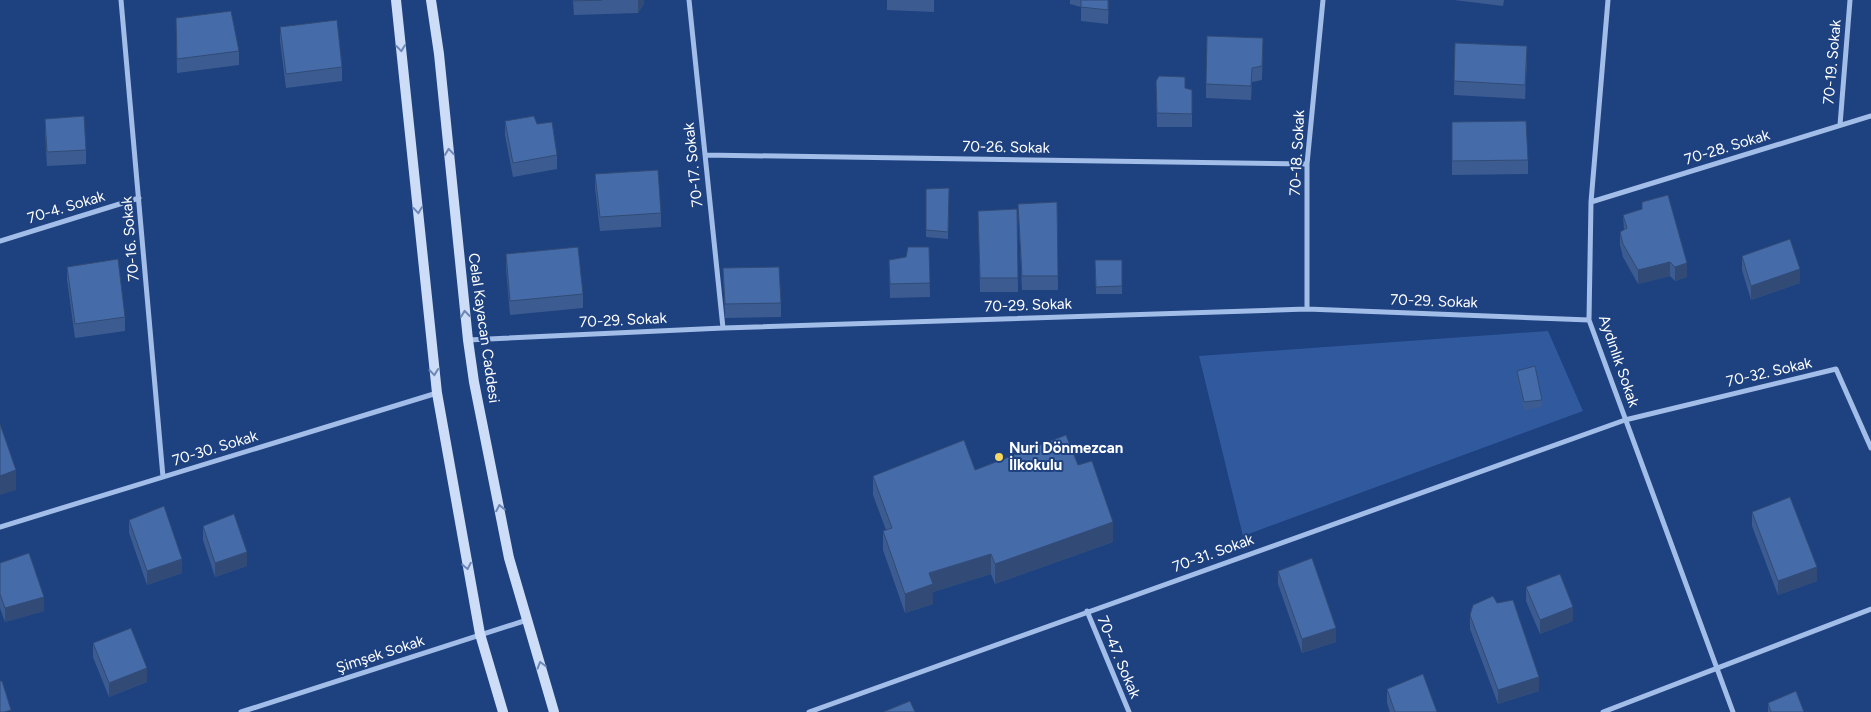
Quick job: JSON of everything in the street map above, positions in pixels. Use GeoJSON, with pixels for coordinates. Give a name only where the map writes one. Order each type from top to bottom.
{"type":"FeatureCollection","features":[{"type":"Feature","properties":{"kind":"street","name":"70-16. Sokak"},"geometry":{"type":"LineString","coordinates":[[121,0],[163,477]]}},
{"type":"Feature","properties":{"kind":"street"},"geometry":{"type":"LineString","coordinates":[[396,0],[437,393],[480,634],[503,712]]}},
{"type":"Feature","properties":{"kind":"street","name":"Celal Kayacan Caddesi"},"geometry":{"type":"LineString","coordinates":[[431,0],[439,54],[468,340],[474,382],[509,558],[554,712]]}},
{"type":"Feature","properties":{"kind":"street","name":"70-17. Sokak"},"geometry":{"type":"LineString","coordinates":[[689,0],[723,328]]}},
{"type":"Feature","properties":{"kind":"street","name":"70-18. Sokak"},"geometry":{"type":"LineString","coordinates":[[1307,309],[1307,164],[1323,0]]}},
{"type":"Feature","properties":{"kind":"street","name":"Aydınlık Sokak"},"geometry":{"type":"LineString","coordinates":[[1608,0],[1591,202],[1589,320],[1733,712]]}},
{"type":"Feature","properties":{"kind":"street","name":"70-19. Sokak"},"geometry":{"type":"LineString","coordinates":[[1840,126],[1850,0]]}},
{"type":"Feature","properties":{"kind":"street","name":"70-28. Sokak"},"geometry":{"type":"LineString","coordinates":[[1591,202],[1871,116]]}},
{"type":"Feature","properties":{"kind":"street","name":"70-26. Sokak"},"geometry":{"type":"LineString","coordinates":[[705,155],[1307,164]]}},
{"type":"Feature","properties":{"kind":"street","name":"70-4. Sokak"},"geometry":{"type":"LineString","coordinates":[[0,241],[139,198]]}},
{"type":"Feature","properties":{"kind":"street","name":"70-29. Sokak"},"geometry":{"type":"LineString","coordinates":[[468,340],[723,328],[1307,309],[1589,320]]}},
{"type":"Feature","properties":{"kind":"street","name":"70-32. Sokak"},"geometry":{"type":"LineString","coordinates":[[1625,420],[1836,369],[1871,448]]}},
{"type":"Feature","properties":{"kind":"street","name":"70-30. Sokak"},"geometry":{"type":"LineString","coordinates":[[0,527],[437,393]]}},
{"type":"Feature","properties":{"kind":"street","name":"70-31. Sokak"},"geometry":{"type":"LineString","coordinates":[[809,712],[1625,420]]}},
{"type":"Feature","properties":{"kind":"street"},"geometry":{"type":"LineString","coordinates":[[1603,712],[1871,609]]}},
{"type":"Feature","properties":{"kind":"street","name":"70-47. Sokak"},"geometry":{"type":"LineString","coordinates":[[1087,612],[1129,712]]}},
{"type":"Feature","properties":{"kind":"street","name":"Şimşek Sokak"},"geometry":{"type":"LineString","coordinates":[[241,712],[527,620]]}},
{"type":"Feature","properties":{"kind":"shaded area"},"geometry":{"type":"Polygon","coordinates":[[[1548,331],[1583,411],[1243,536],[1199,356],[1548,331]]]}},
{"type":"Feature","properties":{"kind":"building"},"geometry":{"type":"Polygon","coordinates":[[[1081,0],[1108,0],[1108,10],[1081,7],[1081,0]]]}},
{"type":"Feature","properties":{"kind":"building"},"geometry":{"type":"Polygon","coordinates":[[[231,11],[239,51],[177,59],[176,18],[231,11]]]}},
{"type":"Feature","properties":{"kind":"building"},"geometry":{"type":"Polygon","coordinates":[[[337,20],[342,67],[286,74],[280,27],[337,20]]]}},
{"type":"Feature","properties":{"kind":"building"},"geometry":{"type":"Polygon","coordinates":[[[1207,36],[1263,38],[1262,66],[1252,68],[1251,86],[1206,84],[1207,36]]]}},
{"type":"Feature","properties":{"kind":"building"},"geometry":{"type":"Polygon","coordinates":[[[1455,43],[1527,46],[1525,85],[1454,81],[1455,43]]]}},
{"type":"Feature","properties":{"kind":"building"},"geometry":{"type":"Polygon","coordinates":[[[1159,76],[1185,77],[1185,88],[1192,90],[1192,114],[1157,113],[1156,81],[1159,76]]]}},
{"type":"Feature","properties":{"kind":"building"},"geometry":{"type":"Polygon","coordinates":[[[84,116],[86,150],[47,152],[45,119],[84,116]]]}},
{"type":"Feature","properties":{"kind":"building"},"geometry":{"type":"Polygon","coordinates":[[[534,116],[537,124],[552,122],[557,155],[513,163],[505,121],[534,116]]]}},
{"type":"Feature","properties":{"kind":"building"},"geometry":{"type":"Polygon","coordinates":[[[1526,121],[1528,160],[1452,161],[1452,122],[1526,121]]]}},
{"type":"Feature","properties":{"kind":"building"},"geometry":{"type":"Polygon","coordinates":[[[658,170],[661,213],[600,217],[595,174],[658,170]]]}},
{"type":"Feature","properties":{"kind":"building"},"geometry":{"type":"Polygon","coordinates":[[[949,188],[948,232],[926,230],[926,189],[949,188]]]}},
{"type":"Feature","properties":{"kind":"building"},"geometry":{"type":"Polygon","coordinates":[[[1668,195],[1687,263],[1675,267],[1670,262],[1638,270],[1623,244],[1620,232],[1627,228],[1623,215],[1642,209],[1642,202],[1668,195]]]}},
{"type":"Feature","properties":{"kind":"building"},"geometry":{"type":"Polygon","coordinates":[[[1057,202],[1058,276],[1022,276],[1018,204],[1057,202]]]}},
{"type":"Feature","properties":{"kind":"building"},"geometry":{"type":"Polygon","coordinates":[[[1017,209],[1018,278],[980,278],[978,211],[1017,209]]]}},
{"type":"Feature","properties":{"kind":"building"},"geometry":{"type":"Polygon","coordinates":[[[1790,239],[1800,269],[1751,286],[1742,256],[1790,239]]]}},
{"type":"Feature","properties":{"kind":"building"},"geometry":{"type":"Polygon","coordinates":[[[578,247],[583,294],[510,301],[506,254],[578,247]]]}},
{"type":"Feature","properties":{"kind":"building"},"geometry":{"type":"Polygon","coordinates":[[[908,247],[929,247],[930,283],[890,284],[889,260],[906,257],[908,247]]]}},
{"type":"Feature","properties":{"kind":"building"},"geometry":{"type":"Polygon","coordinates":[[[118,259],[125,317],[75,324],[67,267],[118,259]]]}},
{"type":"Feature","properties":{"kind":"building"},"geometry":{"type":"Polygon","coordinates":[[[1095,260],[1122,260],[1122,286],[1096,287],[1095,260]]]}},
{"type":"Feature","properties":{"kind":"building"},"geometry":{"type":"Polygon","coordinates":[[[779,267],[781,303],[725,304],[723,268],[779,267]]]}},
{"type":"Feature","properties":{"kind":"building"},"geometry":{"type":"Polygon","coordinates":[[[1535,366],[1542,400],[1524,402],[1517,371],[1535,366]]]}},
{"type":"Feature","properties":{"kind":"building"},"geometry":{"type":"Polygon","coordinates":[[[0,424],[16,470],[0,476],[0,424]]]}},
{"type":"Feature","properties":{"kind":"building"},"geometry":{"type":"Polygon","coordinates":[[[1066,435],[1078,465],[1092,461],[1113,522],[995,564],[991,554],[929,573],[933,584],[905,594],[883,531],[892,528],[873,476],[964,440],[975,470],[1066,435]]]}},
{"type":"Feature","properties":{"kind":"building"},"geometry":{"type":"Polygon","coordinates":[[[1790,497],[1817,567],[1778,581],[1752,512],[1790,497]]]}},
{"type":"Feature","properties":{"kind":"building"},"geometry":{"type":"Polygon","coordinates":[[[164,506],[182,559],[147,571],[129,520],[164,506]]]}},
{"type":"Feature","properties":{"kind":"building"},"geometry":{"type":"Polygon","coordinates":[[[234,514],[247,552],[215,563],[203,526],[234,514]]]}},
{"type":"Feature","properties":{"kind":"building"},"geometry":{"type":"Polygon","coordinates":[[[29,553],[44,597],[5,608],[0,594],[0,563],[29,553]]]}},
{"type":"Feature","properties":{"kind":"building"},"geometry":{"type":"Polygon","coordinates":[[[1312,558],[1336,628],[1302,639],[1278,571],[1312,558]]]}},
{"type":"Feature","properties":{"kind":"building"},"geometry":{"type":"Polygon","coordinates":[[[1560,574],[1573,607],[1540,620],[1526,587],[1560,574]]]}},
{"type":"Feature","properties":{"kind":"building"},"geometry":{"type":"Polygon","coordinates":[[[1493,596],[1497,603],[1513,600],[1539,677],[1498,690],[1470,615],[1473,605],[1493,596]]]}},
{"type":"Feature","properties":{"kind":"building"},"geometry":{"type":"Polygon","coordinates":[[[131,628],[147,668],[109,683],[93,643],[131,628]]]}},
{"type":"Feature","properties":{"kind":"building"},"geometry":{"type":"Polygon","coordinates":[[[1423,674],[1437,712],[1395,712],[1387,689],[1423,674]]]}},
{"type":"Feature","properties":{"kind":"building"},"geometry":{"type":"Polygon","coordinates":[[[0,681],[2,681],[11,710],[4,712],[0,712],[0,681]]]}},
{"type":"Feature","properties":{"kind":"building"},"geometry":{"type":"Polygon","coordinates":[[[1796,691],[1804,712],[1771,712],[1768,703],[1796,691]]]}},
{"type":"Feature","properties":{"kind":"building"},"geometry":{"type":"Polygon","coordinates":[[[910,701],[915,712],[883,712],[910,701]]]}},
{"type":"Feature","properties":{"kind":"place","name":"Nuri Dönmezcan İlkokulu"},"geometry":{"type":"Point","coordinates":[999,457]}}]}
